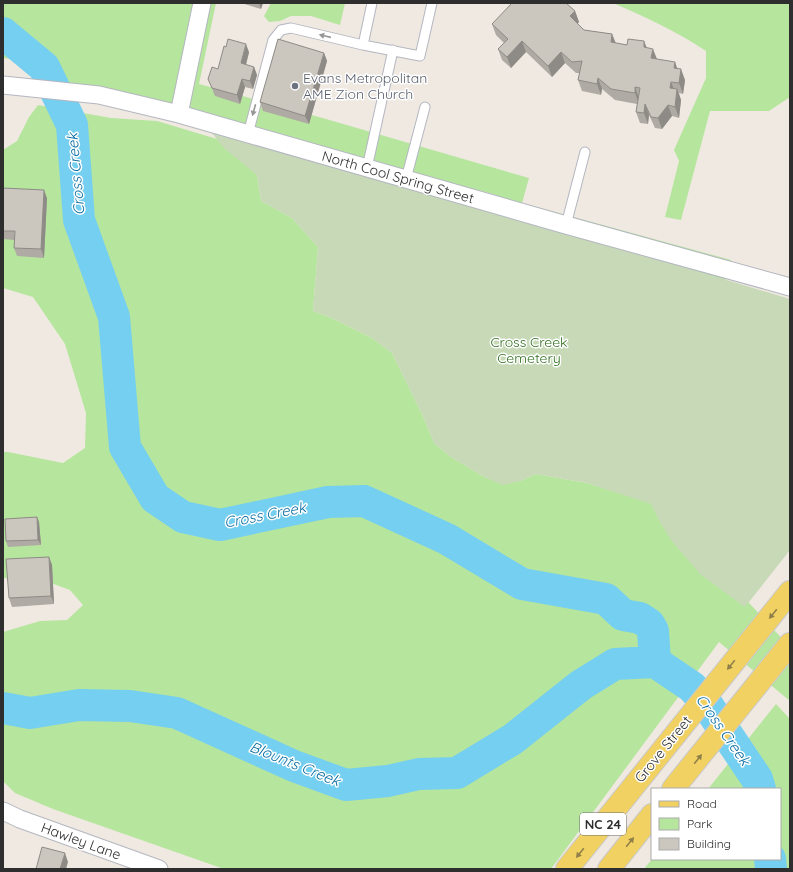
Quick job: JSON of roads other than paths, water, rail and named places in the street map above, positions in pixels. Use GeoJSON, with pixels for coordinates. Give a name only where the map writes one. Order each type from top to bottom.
{"type":"FeatureCollection","features":[{"type":"Feature","properties":{"kind":"main road","name":"Grove Street"},"geometry":{"type":"LineString","coordinates":[[567,869],[790,592]]}},
{"type":"Feature","properties":{"kind":"main road"},"geometry":{"type":"LineString","coordinates":[[674,788],[786,650]]}},
{"type":"Feature","properties":{"kind":"main road","name":"NC 24"},"geometry":{"type":"LineString","coordinates":[[609,869],[651,816]]}},
{"type":"Feature","properties":{"kind":"street"},"geometry":{"type":"LineString","coordinates":[[179,114],[202,3]]}},
{"type":"Feature","properties":{"kind":"street","name":"North Cool Spring Street"},"geometry":{"type":"LineString","coordinates":[[6,85],[99,95],[179,114],[566,225],[790,287]]}},
{"type":"Feature","properties":{"kind":"street","name":"Hawley Lane"},"geometry":{"type":"LineString","coordinates":[[3,811],[20,819],[159,869]]}},
{"type":"Feature","properties":{"kind":"lane"},"geometry":{"type":"LineString","coordinates":[[363,45],[372,3]]}},
{"type":"Feature","properties":{"kind":"lane"},"geometry":{"type":"LineString","coordinates":[[248,134],[273,40],[282,30],[291,28],[363,45],[420,56],[432,3]]}},
{"type":"Feature","properties":{"kind":"lane"},"geometry":{"type":"LineString","coordinates":[[367,168],[393,50]]}},
{"type":"Feature","properties":{"kind":"lane"},"geometry":{"type":"LineString","coordinates":[[406,179],[426,107]]}},
{"type":"Feature","properties":{"kind":"lane"},"geometry":{"type":"LineString","coordinates":[[566,225],[585,152]]}},
{"type":"Feature","properties":{"kind":"waterway","name":"Cross Creek"},"geometry":{"type":"LineString","coordinates":[[3,33],[44,67],[72,125],[79,220],[114,317],[125,447],[155,498],[183,517],[220,525],[328,502],[364,501],[447,539],[522,584],[606,599],[623,615],[640,618],[649,624],[653,631],[655,662],[692,687],[706,703],[757,779],[760,788]]}},
{"type":"Feature","properties":{"kind":"waterway","name":"Blounts Creek"},"geometry":{"type":"LineString","coordinates":[[3,708],[30,713],[79,705],[130,706],[177,713],[294,766],[346,785],[388,781],[419,774],[457,773],[513,739],[581,685],[615,664],[655,662]]}},
{"type":"Feature","properties":{"kind":"waterway","name":"Cross Creek"},"geometry":{"type":"LineString","coordinates":[[770,860],[771,869]]}},
{"type":"Feature","properties":{"kind":"place","name":"Evans Metropolitan AME Zion Church"},"geometry":{"type":"Point","coordinates":[295,86]}},
{"type":"Feature","properties":{"kind":"park label","name":"Cross Creek Cemetery"},"geometry":{"type":"Point","coordinates":[529,350]}}]}
